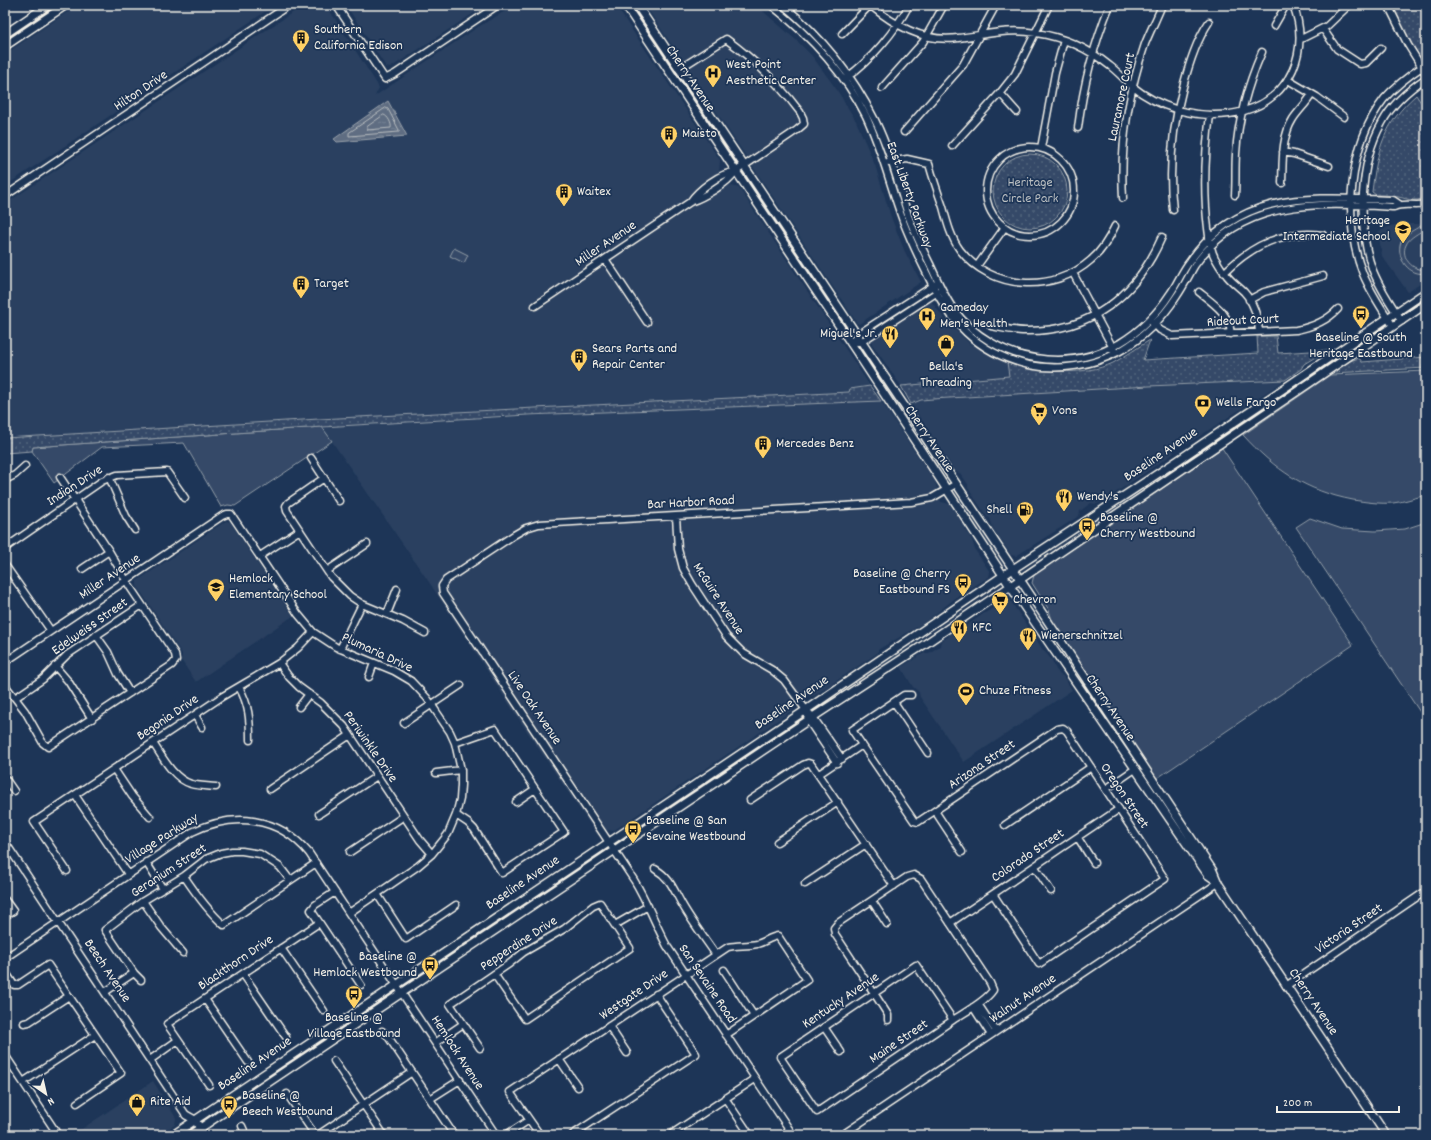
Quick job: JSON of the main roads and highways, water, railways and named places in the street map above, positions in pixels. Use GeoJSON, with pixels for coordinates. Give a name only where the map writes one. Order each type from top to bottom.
{"type":"FeatureCollection","features":[{"type":"Feature","properties":{"kind":"main road"},"geometry":{"type":"LineString","coordinates":[[5,46],[66,5]]}},
{"type":"Feature","properties":{"kind":"main road","name":"Cherry Avenue"},"geometry":{"type":"LineString","coordinates":[[624,5],[851,344],[1003,576],[1208,875],[1218,883]]}},
{"type":"Feature","properties":{"kind":"main road","name":"Cherry Avenue"},"geometry":{"type":"LineString","coordinates":[[637,5],[1020,579],[1213,872],[1218,883],[1386,1135]]}},
{"type":"Feature","properties":{"kind":"main road"},"geometry":{"type":"LineString","coordinates":[[5,34],[44,6]]}},
{"type":"Feature","properties":{"kind":"main road","name":"Baseline Avenue"},"geometry":{"type":"LineString","coordinates":[[173,1135],[806,710],[1013,569],[1180,459],[1426,292]]}},
{"type":"Feature","properties":{"kind":"main road","name":"Baseline Avenue"},"geometry":{"type":"LineString","coordinates":[[192,1134],[1010,586],[1426,304]]}},
{"type":"Feature","properties":{"kind":"main road","name":"Beech Avenue"},"geometry":{"type":"LineString","coordinates":[[192,1134],[186,1116],[195,1120]]}},
{"type":"Feature","properties":{"kind":"main road"},"geometry":{"type":"LineString","coordinates":[[195,1120],[204,1135]]}},
{"type":"Feature","properties":{"kind":"water"},"geometry":{"type":"Polygon","coordinates":[[[388,101],[407,136],[337,142],[334,139],[388,101]]]}},
{"type":"Feature","properties":{"kind":"place","name":"Southern California Edison"},"geometry":{"type":"Point","coordinates":[301,53]}},
{"type":"Feature","properties":{"kind":"place","name":"West Point Aesthetic Center"},"geometry":{"type":"Point","coordinates":[713,88]}},
{"type":"Feature","properties":{"kind":"place","name":"Maisto"},"geometry":{"type":"Point","coordinates":[669,149]}},
{"type":"Feature","properties":{"kind":"place","name":"Waitex"},"geometry":{"type":"Point","coordinates":[564,207]}},
{"type":"Feature","properties":{"kind":"place","name":"Heritage Intermediate School"},"geometry":{"type":"Point","coordinates":[1403,244]}},
{"type":"Feature","properties":{"kind":"place","name":"Target"},"geometry":{"type":"Point","coordinates":[301,299]}},
{"type":"Feature","properties":{"kind":"place","name":"Baseline @ South Heritage Eastbound"},"geometry":{"type":"Point","coordinates":[1361,329]}},
{"type":"Feature","properties":{"kind":"place","name":"Gameday Men's Health"},"geometry":{"type":"Point","coordinates":[927,331]}},
{"type":"Feature","properties":{"kind":"place","name":"Miguel's Jr."},"geometry":{"type":"Point","coordinates":[890,349]}},
{"type":"Feature","properties":{"kind":"place","name":"Bella's Threading"},"geometry":{"type":"Point","coordinates":[946,358]}},
{"type":"Feature","properties":{"kind":"place","name":"Sears Parts and Repair Center"},"geometry":{"type":"Point","coordinates":[579,372]}},
{"type":"Feature","properties":{"kind":"place","name":"Wells Fargo"},"geometry":{"type":"Point","coordinates":[1203,418]}},
{"type":"Feature","properties":{"kind":"place","name":"Vons"},"geometry":{"type":"Point","coordinates":[1039,426]}},
{"type":"Feature","properties":{"kind":"place","name":"Mercedes Benz"},"geometry":{"type":"Point","coordinates":[763,459]}},
{"type":"Feature","properties":{"kind":"place","name":"Wendy's"},"geometry":{"type":"Point","coordinates":[1064,512]}},
{"type":"Feature","properties":{"kind":"place","name":"Shell"},"geometry":{"type":"Point","coordinates":[1025,525]}},
{"type":"Feature","properties":{"kind":"place","name":"Baseline @ Cherry Westbound"},"geometry":{"type":"Point","coordinates":[1087,541]}},
{"type":"Feature","properties":{"kind":"place","name":"Baseline @ Cherry Eastbound FS"},"geometry":{"type":"Point","coordinates":[963,597]}},
{"type":"Feature","properties":{"kind":"place","name":"Hemlock Elementary School"},"geometry":{"type":"Point","coordinates":[216,602]}},
{"type":"Feature","properties":{"kind":"place","name":"Chevron"},"geometry":{"type":"Point","coordinates":[1000,615]}},
{"type":"Feature","properties":{"kind":"place","name":"KFC"},"geometry":{"type":"Point","coordinates":[959,643]}},
{"type":"Feature","properties":{"kind":"place","name":"Wienerschnitzel"},"geometry":{"type":"Point","coordinates":[1028,651]}},
{"type":"Feature","properties":{"kind":"place","name":"Chuze Fitness"},"geometry":{"type":"Point","coordinates":[966,706]}},
{"type":"Feature","properties":{"kind":"place","name":"Baseline @ San Sevaine Westbound"},"geometry":{"type":"Point","coordinates":[633,844]}},
{"type":"Feature","properties":{"kind":"place","name":"Baseline @ Hemlock Westbound"},"geometry":{"type":"Point","coordinates":[430,980]}},
{"type":"Feature","properties":{"kind":"place","name":"Baseline @ Village Eastbound"},"geometry":{"type":"Point","coordinates":[354,1009]}},
{"type":"Feature","properties":{"kind":"place","name":"Rite Aid"},"geometry":{"type":"Point","coordinates":[137,1117]}},
{"type":"Feature","properties":{"kind":"place","name":"Baseline @ Beech Westbound"},"geometry":{"type":"Point","coordinates":[229,1119]}},
{"type":"Feature","properties":{"kind":"park label","name":"Heritage Circle Park"},"geometry":{"type":"Point","coordinates":[1030,192]}}]}
